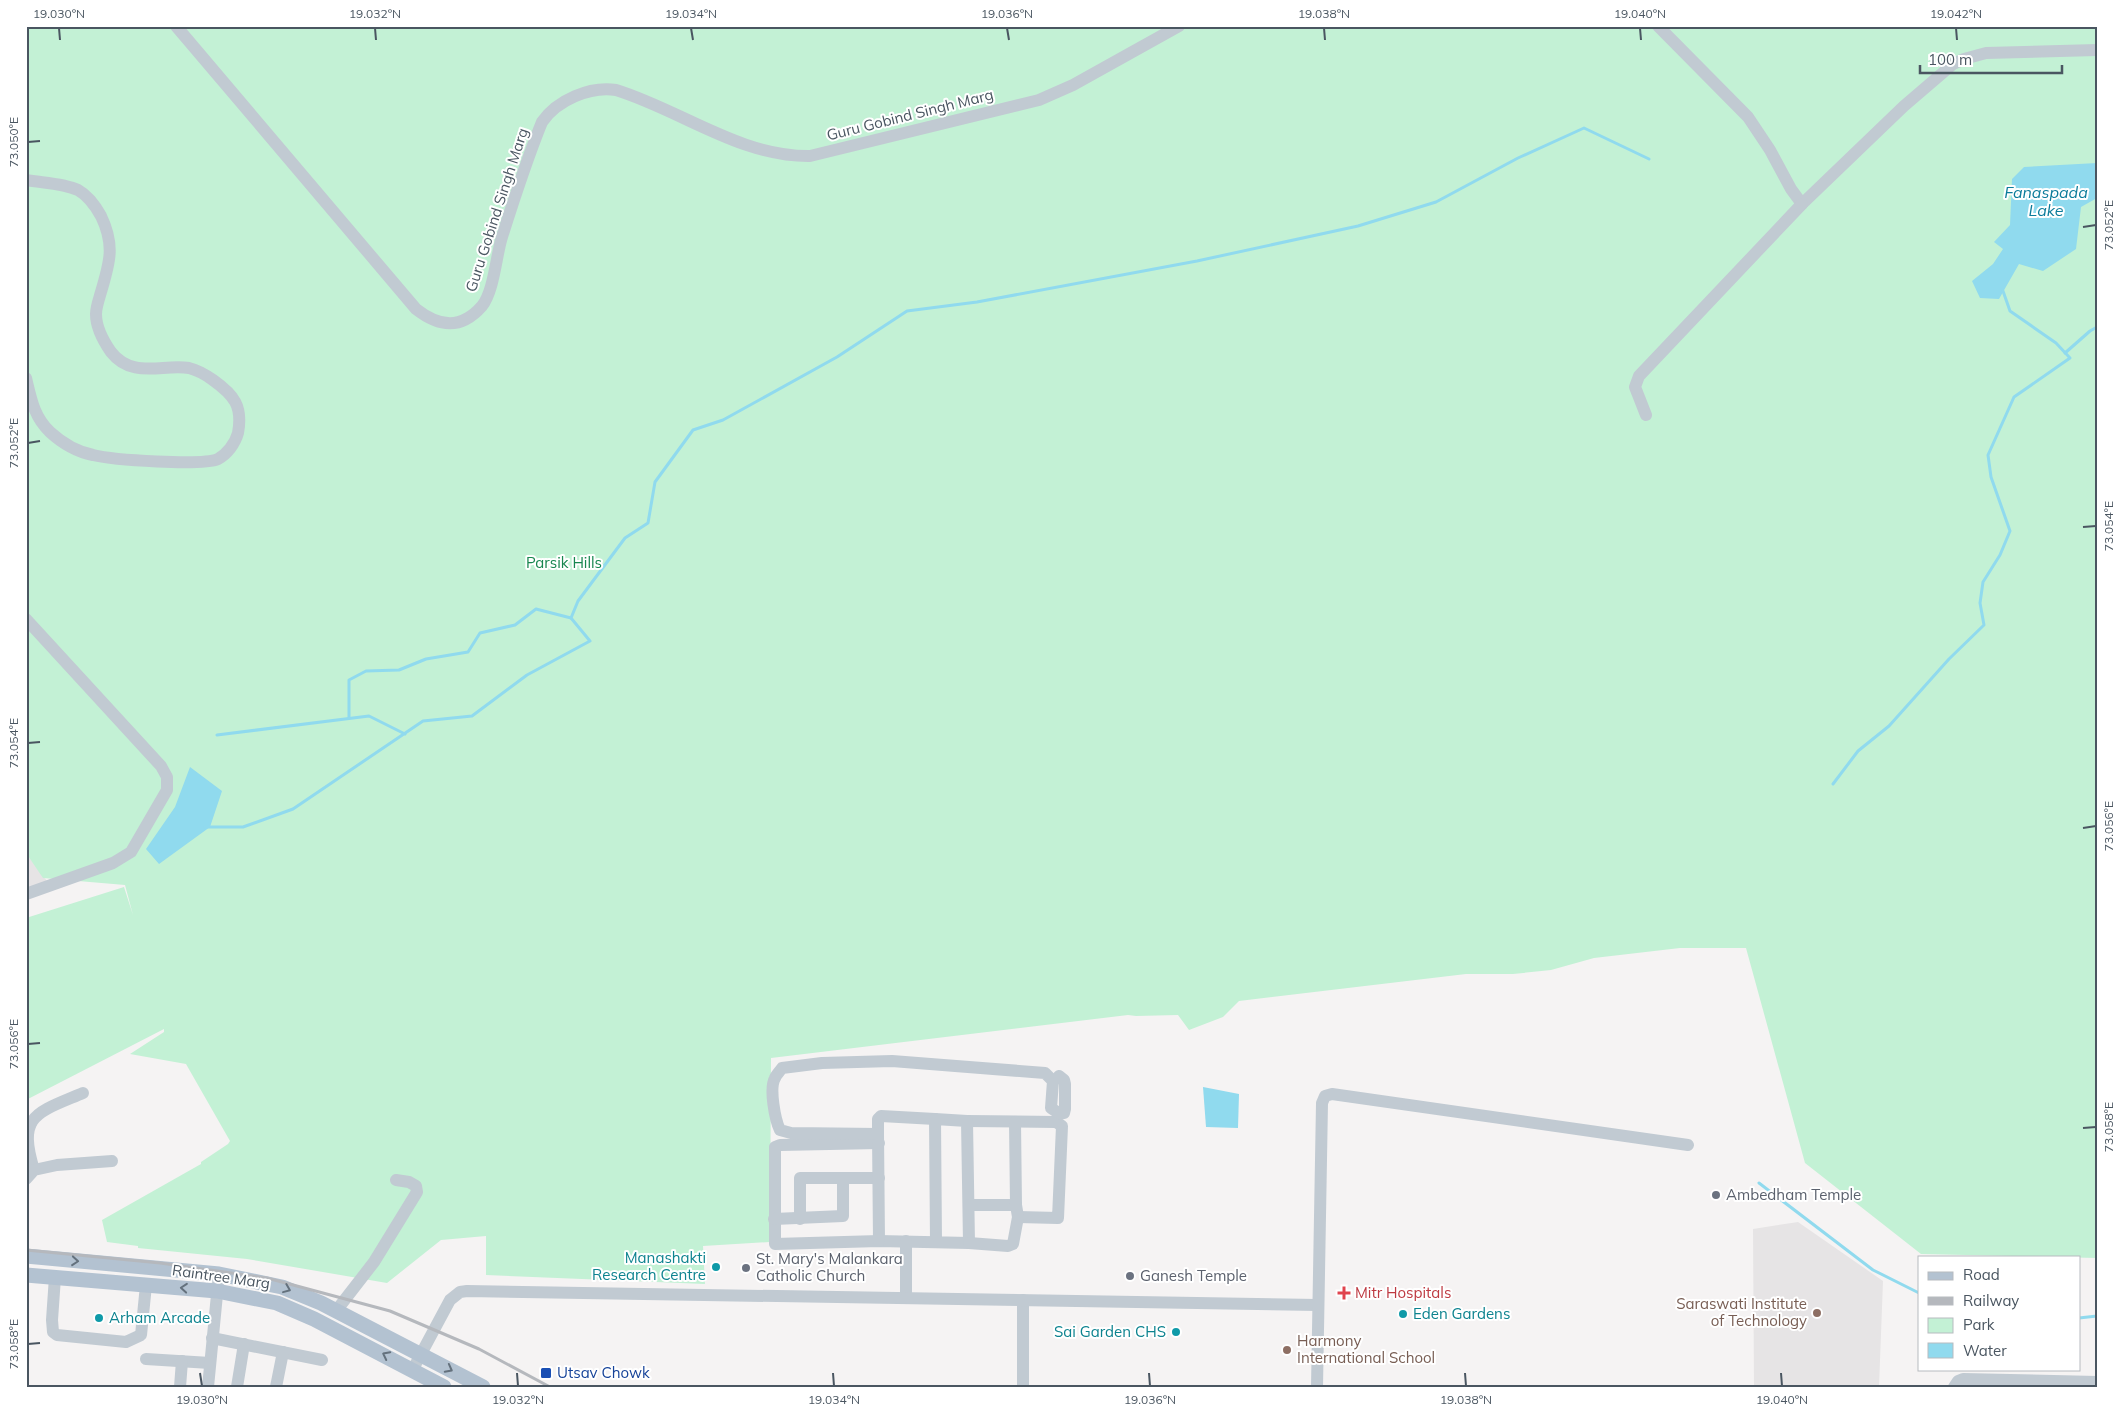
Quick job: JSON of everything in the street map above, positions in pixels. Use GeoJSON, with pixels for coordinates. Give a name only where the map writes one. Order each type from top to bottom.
{"type":"FeatureCollection","features":[{"type":"Feature","properties":{"kind":"main road","name":"Raintree Marg"},"geometry":{"type":"LineString","coordinates":[[26,1256],[219,1274],[282,1287],[336,1311],[483,1387]]}},
{"type":"Feature","properties":{"kind":"main road","name":"Raintree Marg"},"geometry":{"type":"LineString","coordinates":[[26,1274],[217,1291],[277,1303],[314,1319],[413,1369],[444,1387]]}},
{"type":"Feature","properties":{"kind":"street","name":"Guru Gobind Singh Marg"},"geometry":{"type":"LineString","coordinates":[[176,26],[416,309],[427,318],[447,324],[465,320],[483,304],[502,236],[542,122],[554,109],[582,94],[600,90],[616,90],[759,150],[794,156],[810,156],[1039,100],[1073,85],[1180,26]]}},
{"type":"Feature","properties":{"kind":"street"},"geometry":{"type":"LineString","coordinates":[[1658,26],[1748,117],[1770,150],[1790,189],[1802,204]]}},
{"type":"Feature","properties":{"kind":"street"},"geometry":{"type":"LineString","coordinates":[[1646,415],[1635,387],[1639,376],[1802,204],[1904,106],[1953,64],[1986,53],[2097,50]]}},
{"type":"Feature","properties":{"kind":"street"},"geometry":{"type":"LineString","coordinates":[[26,180],[80,191],[99,212],[107,229],[111,251],[96,314],[101,334],[111,352],[131,367],[143,369],[189,368],[206,375],[232,396],[238,408],[240,421],[237,436],[228,453],[218,459],[203,463],[119,459],[93,455],[63,442],[43,424],[32,405],[26,378]]}},
{"type":"Feature","properties":{"kind":"street"},"geometry":{"type":"LineString","coordinates":[[26,619],[161,766],[168,777],[167,790],[131,852],[113,863],[26,894]]}},
{"type":"Feature","properties":{"kind":"street"},"geometry":{"type":"LineString","coordinates":[[879,1139],[791,1133],[780,1130],[777,1124],[773,1095],[774,1079],[782,1068],[822,1063],[892,1060],[1045,1073],[1054,1081],[1051,1108],[1054,1112],[1060,1114],[1064,1113],[1066,1109],[1065,1084],[1059,1076]]}},
{"type":"Feature","properties":{"kind":"street"},"geometry":{"type":"LineString","coordinates":[[83,1093],[59,1103],[35,1117],[30,1123],[27,1143],[30,1174],[57,1166],[112,1161]]}},
{"type":"Feature","properties":{"kind":"street"},"geometry":{"type":"LineString","coordinates":[[1317,1387],[1322,1103],[1325,1096],[1332,1094],[1688,1145]]}},
{"type":"Feature","properties":{"kind":"street"},"geometry":{"type":"LineString","coordinates":[[879,1241],[878,1119],[881,1116],[967,1121],[1056,1122],[1062,1126],[1058,1218],[968,1205]]}},
{"type":"Feature","properties":{"kind":"street"},"geometry":{"type":"LineString","coordinates":[[935,1119],[936,1242]]}},
{"type":"Feature","properties":{"kind":"street"},"geometry":{"type":"LineString","coordinates":[[967,1121],[969,1243]]}},
{"type":"Feature","properties":{"kind":"street"},"geometry":{"type":"LineString","coordinates":[[879,1139],[780,1145],[775,1147],[775,1244],[879,1241],[1008,1246],[1013,1244],[1017,1211],[1015,1122]]}},
{"type":"Feature","properties":{"kind":"street"},"geometry":{"type":"LineString","coordinates":[[800,1219],[800,1178],[879,1178]]}},
{"type":"Feature","properties":{"kind":"street"},"geometry":{"type":"LineString","coordinates":[[774,1219],[843,1216],[843,1178]]}},
{"type":"Feature","properties":{"kind":"street"},"geometry":{"type":"LineString","coordinates":[[336,1311],[374,1262],[417,1192],[416,1186],[409,1182],[396,1180]]}},
{"type":"Feature","properties":{"kind":"street"},"geometry":{"type":"LineString","coordinates":[[906,1242],[906,1298]]}},
{"type":"Feature","properties":{"kind":"street"},"geometry":{"type":"LineString","coordinates":[[208,1387],[219,1274]]}},
{"type":"Feature","properties":{"kind":"street"},"geometry":{"type":"LineString","coordinates":[[55,1277],[53,1332],[57,1335],[126,1342],[141,1335],[146,1285]]}},
{"type":"Feature","properties":{"kind":"street"},"geometry":{"type":"LineString","coordinates":[[413,1369],[450,1300],[460,1292],[467,1291],[1318,1305]]}},
{"type":"Feature","properties":{"kind":"street"},"geometry":{"type":"LineString","coordinates":[[1023,1300],[1023,1387]]}},
{"type":"Feature","properties":{"kind":"street"},"geometry":{"type":"LineString","coordinates":[[212,1338],[322,1360]]}},
{"type":"Feature","properties":{"kind":"street"},"geometry":{"type":"LineString","coordinates":[[237,1387],[244,1344]]}},
{"type":"Feature","properties":{"kind":"street"},"geometry":{"type":"LineString","coordinates":[[276,1387],[283,1352]]}},
{"type":"Feature","properties":{"kind":"street"},"geometry":{"type":"LineString","coordinates":[[146,1359],[210,1363]]}},
{"type":"Feature","properties":{"kind":"street"},"geometry":{"type":"LineString","coordinates":[[180,1387],[182,1361]]}},
{"type":"Feature","properties":{"kind":"street"},"geometry":{"type":"LineString","coordinates":[[1954,1387],[1958,1381],[1963,1380],[2097,1382]]}},
{"type":"Feature","properties":{"kind":"shaded area"},"geometry":{"type":"Polygon","coordinates":[[[26,853],[50,885],[26,894],[26,853]]]}},
{"type":"Feature","properties":{"kind":"shaded area","name":"Saraswati Institute of Technology"},"geometry":{"type":"Polygon","coordinates":[[[1798,1222],[1883,1281],[1879,1387],[1754,1387],[1753,1229],[1798,1222]]]}},
{"type":"Feature","properties":{"kind":"green space","name":"Parsik Hills"},"geometry":{"type":"Polygon","coordinates":[[[26,26],[2097,26],[2097,1258],[2080,1258],[2080,1256],[1921,1254],[1805,1163],[1746,948],[1680,948],[1594,958],[1551,970],[1513,974],[1466,974],[1239,1001],[1223,1017],[1189,1030],[1178,1015],[1128,1015],[771,1058],[770,1242],[703,1246],[705,1284],[486,1275],[486,1236],[441,1240],[387,1283],[247,1259],[138,1248],[138,1246],[107,1242],[102,1220],[201,1164],[201,1162],[230,1141],[186,1064],[130,1054],[164,1032],[164,1029],[26,1100],[26,918],[124,887],[133,915],[125,885],[43,878],[26,853],[26,26]]]}},
{"type":"Feature","properties":{"kind":"water","name":"Fanaspada Lake"},"geometry":{"type":"Polygon","coordinates":[[[2097,163],[2097,198],[2081,207],[2076,249],[2043,271],[2019,264],[1999,299],[1980,298],[1972,281],[1993,264],[2003,249],[1994,242],[2010,225],[2012,179],[2024,167],[2097,163]]]}},
{"type":"Feature","properties":{"kind":"water"},"geometry":{"type":"Polygon","coordinates":[[[190,767],[222,791],[210,827],[159,864],[146,849],[175,807],[190,767]]]}},
{"type":"Feature","properties":{"kind":"water"},"geometry":{"type":"Polygon","coordinates":[[[1203,1087],[1239,1094],[1238,1128],[1206,1127],[1203,1087]]]}},
{"type":"Feature","properties":{"kind":"waterway"},"geometry":{"type":"LineString","coordinates":[[205,827],[243,827],[293,809],[423,721],[472,716],[527,675],[590,641],[571,618],[578,601],[625,538],[648,523],[655,482],[693,430],[723,420],[837,357],[907,311],[977,302],[1197,261],[1358,226],[1436,202],[1518,158],[1584,128],[1649,159]]}},
{"type":"Feature","properties":{"kind":"waterway"},"geometry":{"type":"LineString","coordinates":[[1833,784],[1858,751],[1889,726],[1949,659],[1984,625],[1980,603],[1983,582],[2000,555],[2010,531],[1991,477],[1988,455],[2014,397],[2070,358],[2056,343],[2010,311],[2003,291]]}},
{"type":"Feature","properties":{"kind":"waterway"},"geometry":{"type":"LineString","coordinates":[[2065,353],[2097,327]]}},
{"type":"Feature","properties":{"kind":"waterway"},"geometry":{"type":"LineString","coordinates":[[349,718],[349,680],[366,671],[399,670],[426,659],[468,652],[480,633],[515,625],[536,609],[571,618]]}},
{"type":"Feature","properties":{"kind":"waterway"},"geometry":{"type":"LineString","coordinates":[[217,735],[369,716],[405,734]]}},
{"type":"Feature","properties":{"kind":"waterway"},"geometry":{"type":"LineString","coordinates":[[1759,1183],[1873,1270],[1918,1292]]}},
{"type":"Feature","properties":{"kind":"waterway"},"geometry":{"type":"LineString","coordinates":[[2080,1318],[2097,1316]]}},
{"type":"Feature","properties":{"kind":"railway"},"geometry":{"type":"LineString","coordinates":[[26,1250],[160,1263],[267,1278],[390,1311],[479,1349],[550,1387]]}},
{"type":"Feature","properties":{"kind":"place","name":"Ambedham Temple"},"geometry":{"type":"Point","coordinates":[1716,1195]}},
{"type":"Feature","properties":{"kind":"place","name":"Manashakti Research Centre"},"geometry":{"type":"Point","coordinates":[716,1267]}},
{"type":"Feature","properties":{"kind":"place","name":"St. Mary's Malankara Catholic Church"},"geometry":{"type":"Point","coordinates":[746,1268]}},
{"type":"Feature","properties":{"kind":"place","name":"Ganesh Temple"},"geometry":{"type":"Point","coordinates":[1130,1276]}},
{"type":"Feature","properties":{"kind":"place","name":"Mitr Hospitals"},"geometry":{"type":"Point","coordinates":[1344,1293]}},
{"type":"Feature","properties":{"kind":"place","name":"Saraswati Institute of Technology"},"geometry":{"type":"Point","coordinates":[1817,1313]}},
{"type":"Feature","properties":{"kind":"place","name":"Eden Gardens"},"geometry":{"type":"Point","coordinates":[1403,1314]}},
{"type":"Feature","properties":{"kind":"place","name":"Arham Arcade"},"geometry":{"type":"Point","coordinates":[99,1318]}},
{"type":"Feature","properties":{"kind":"place","name":"Sai Garden CHS"},"geometry":{"type":"Point","coordinates":[1176,1332]}},
{"type":"Feature","properties":{"kind":"place","name":"Harmony International School"},"geometry":{"type":"Point","coordinates":[1287,1350]}},
{"type":"Feature","properties":{"kind":"place","name":"Utsav Chowk"},"geometry":{"type":"Point","coordinates":[546,1373]}}]}
